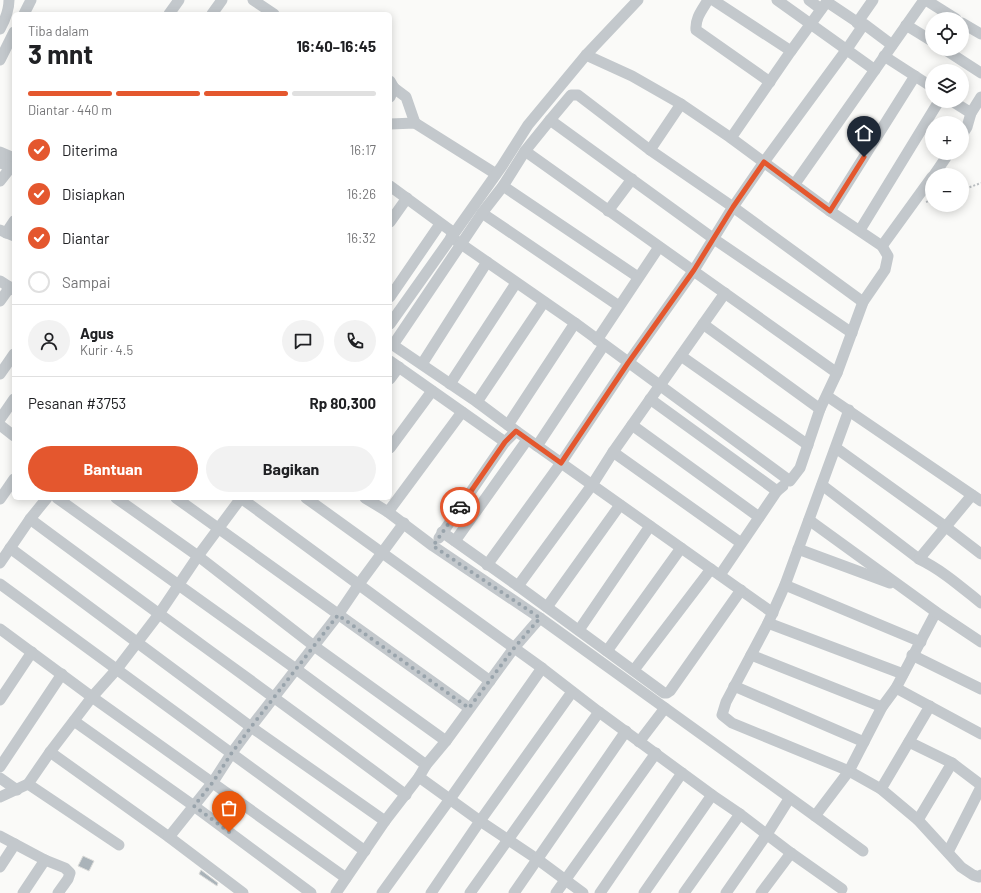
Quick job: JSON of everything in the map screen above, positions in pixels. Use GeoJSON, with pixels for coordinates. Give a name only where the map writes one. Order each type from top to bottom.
{"type":"FeatureCollection","features":[{"type":"Feature","properties":{"kind":"street"},"geometry":{"type":"LineString","coordinates":[[0,29],[5,20],[9,7],[9,0]]}},
{"type":"Feature","properties":{"kind":"street"},"geometry":{"type":"LineString","coordinates":[[25,12],[30,0]]}},
{"type":"Feature","properties":{"kind":"street"},"geometry":{"type":"LineString","coordinates":[[170,12],[179,0]]}},
{"type":"Feature","properties":{"kind":"street"},"geometry":{"type":"LineString","coordinates":[[213,12],[222,0]]}},
{"type":"Feature","properties":{"kind":"street"},"geometry":{"type":"LineString","coordinates":[[392,319],[499,170],[528,125],[586,55],[638,0]]}},
{"type":"Feature","properties":{"kind":"street"},"geometry":{"type":"LineString","coordinates":[[708,0],[697,16],[695,24],[696,30],[770,82]]}},
{"type":"Feature","properties":{"kind":"street"},"geometry":{"type":"LineString","coordinates":[[713,0],[791,51]]}},
{"type":"Feature","properties":{"kind":"street"},"geometry":{"type":"LineString","coordinates":[[777,0],[848,49],[875,70]]}},
{"type":"Feature","properties":{"kind":"street"},"geometry":{"type":"LineString","coordinates":[[809,0],[825,3],[860,24],[864,24],[892,45]]}},
{"type":"Feature","properties":{"kind":"street"},"geometry":{"type":"LineString","coordinates":[[487,565],[561,463],[628,363],[694,270],[733,207],[764,162],[848,49],[873,0]]}},
{"type":"Feature","properties":{"kind":"street"},"geometry":{"type":"LineString","coordinates":[[794,185],[925,0],[945,12]]}},
{"type":"Feature","properties":{"kind":"street"},"geometry":{"type":"LineString","coordinates":[[731,138],[825,3]]}},
{"type":"Feature","properties":{"kind":"street"},"geometry":{"type":"LineString","coordinates":[[906,25],[925,37]]}},
{"type":"Feature","properties":{"kind":"street"},"geometry":{"type":"LineString","coordinates":[[969,26],[981,34]]}},
{"type":"Feature","properties":{"kind":"street"},"geometry":{"type":"LineString","coordinates":[[0,60],[12,36]]}},
{"type":"Feature","properties":{"kind":"street"},"geometry":{"type":"LineString","coordinates":[[586,55],[632,76],[680,104],[731,138],[830,211],[882,246],[888,256],[888,264],[885,270],[863,302],[837,373],[820,409],[800,468],[790,481],[777,491],[741,543],[634,670]]}},
{"type":"Feature","properties":{"kind":"street"},"geometry":{"type":"LineString","coordinates":[[884,56],[925,83]]}},
{"type":"Feature","properties":{"kind":"street"},"geometry":{"type":"LineString","coordinates":[[955,56],[981,73]]}},
{"type":"Feature","properties":{"kind":"street"},"geometry":{"type":"LineString","coordinates":[[830,211],[915,76]]}},
{"type":"Feature","properties":{"kind":"street"},"geometry":{"type":"LineString","coordinates":[[392,90],[406,97],[415,123]]}},
{"type":"Feature","properties":{"kind":"street"},"geometry":{"type":"LineString","coordinates":[[773,613],[527,440],[477,402],[392,344],[482,213],[503,186],[525,151],[566,100],[572,95],[578,95],[650,150],[733,207],[863,302]]}},
{"type":"Feature","properties":{"kind":"street"},"geometry":{"type":"LineString","coordinates":[[969,120],[971,113],[981,97]]}},
{"type":"Feature","properties":{"kind":"street"},"geometry":{"type":"LineString","coordinates":[[650,150],[680,104]]}},
{"type":"Feature","properties":{"kind":"street"},"geometry":{"type":"LineString","coordinates":[[860,230],[935,108]]}},
{"type":"Feature","properties":{"kind":"street"},"geometry":{"type":"LineString","coordinates":[[963,108],[971,113]]}},
{"type":"Feature","properties":{"kind":"street"},"geometry":{"type":"LineString","coordinates":[[550,120],[714,239],[852,333]]}},
{"type":"Feature","properties":{"kind":"street"},"geometry":{"type":"LineString","coordinates":[[392,124],[415,123],[499,170],[512,172]]}},
{"type":"Feature","properties":{"kind":"street"},"geometry":{"type":"LineString","coordinates":[[525,151],[837,373]]}},
{"type":"Feature","properties":{"kind":"street"},"geometry":{"type":"LineString","coordinates":[[0,152],[10,164],[0,181]]}},
{"type":"Feature","properties":{"kind":"street"},"geometry":{"type":"LineString","coordinates":[[608,211],[632,179]]}},
{"type":"Feature","properties":{"kind":"street"},"geometry":{"type":"LineString","coordinates":[[503,186],[638,277]]}},
{"type":"Feature","properties":{"kind":"street"},"geometry":{"type":"LineString","coordinates":[[392,187],[440,224],[462,244],[574,323],[790,481]]}},
{"type":"Feature","properties":{"kind":"street"},"geometry":{"type":"LineString","coordinates":[[882,246],[925,187]]}},
{"type":"Feature","properties":{"kind":"street"},"geometry":{"type":"LineString","coordinates":[[392,219],[407,198]]}},
{"type":"Feature","properties":{"kind":"street"},"geometry":{"type":"LineString","coordinates":[[482,213],[619,306]]}},
{"type":"Feature","properties":{"kind":"street"},"geometry":{"type":"LineString","coordinates":[[392,294],[440,224]]}},
{"type":"Feature","properties":{"kind":"street"},"geometry":{"type":"LineString","coordinates":[[537,446],[600,342],[619,306],[659,247]]}},
{"type":"Feature","properties":{"kind":"street"},"geometry":{"type":"LineString","coordinates":[[422,364],[487,262]]}},
{"type":"Feature","properties":{"kind":"street"},"geometry":{"type":"LineString","coordinates":[[450,384],[516,283]]}},
{"type":"Feature","properties":{"kind":"street"},"geometry":{"type":"LineString","coordinates":[[0,301],[8,286]]}},
{"type":"Feature","properties":{"kind":"street"},"geometry":{"type":"LineString","coordinates":[[518,586],[592,485],[659,385],[725,293]]}},
{"type":"Feature","properties":{"kind":"street"},"geometry":{"type":"LineString","coordinates":[[477,402],[544,302]]}},
{"type":"Feature","properties":{"kind":"street"},"geometry":{"type":"LineString","coordinates":[[433,546],[505,442],[574,323]]}},
{"type":"Feature","properties":{"kind":"street"},"geometry":{"type":"LineString","coordinates":[[703,324],[820,409]]}},
{"type":"Feature","properties":{"kind":"street"},"geometry":{"type":"LineString","coordinates":[[681,356],[808,445]]}},
{"type":"Feature","properties":{"kind":"street"},"geometry":{"type":"LineString","coordinates":[[0,374],[12,357]]}},
{"type":"Feature","properties":{"kind":"street"},"geometry":{"type":"LineString","coordinates":[[394,364],[505,442]]}},
{"type":"Feature","properties":{"kind":"street"},"geometry":{"type":"LineString","coordinates":[[392,445],[432,390]]}},
{"type":"Feature","properties":{"kind":"street"},"geometry":{"type":"LineString","coordinates":[[827,396],[976,498],[946,527],[919,559]]}},
{"type":"Feature","properties":{"kind":"street"},"geometry":{"type":"LineString","coordinates":[[650,398],[777,491]]}},
{"type":"Feature","properties":{"kind":"street"},"geometry":{"type":"LineString","coordinates":[[0,419],[12,402]]}},
{"type":"Feature","properties":{"kind":"street"},"geometry":{"type":"LineString","coordinates":[[849,410],[785,586],[768,623],[726,702],[722,716],[732,723],[849,771],[881,790],[918,820],[961,867],[973,875],[979,877],[981,875]]}},
{"type":"Feature","properties":{"kind":"street"},"geometry":{"type":"LineString","coordinates":[[388,512],[462,412]]}},
{"type":"Feature","properties":{"kind":"street"},"geometry":{"type":"LineString","coordinates":[[632,425],[759,517]]}},
{"type":"Feature","properties":{"kind":"street"},"geometry":{"type":"LineString","coordinates":[[455,541],[527,440]]}},
{"type":"Feature","properties":{"kind":"street"},"geometry":{"type":"LineString","coordinates":[[836,448],[981,554]]}},
{"type":"Feature","properties":{"kind":"street"},"geometry":{"type":"LineString","coordinates":[[613,452],[741,543]]}},
{"type":"Feature","properties":{"kind":"street"},"geometry":{"type":"LineString","coordinates":[[0,499],[12,482]]}},
{"type":"Feature","properties":{"kind":"street"},"geometry":{"type":"LineString","coordinates":[[822,485],[919,559],[946,574],[981,603]]}},
{"type":"Feature","properties":{"kind":"street"},"geometry":{"type":"LineString","coordinates":[[0,563],[30,519],[45,500]]}},
{"type":"Feature","properties":{"kind":"street"},"geometry":{"type":"LineString","coordinates":[[60,500],[296,669],[426,765]]}},
{"type":"Feature","properties":{"kind":"street"},"geometry":{"type":"LineString","coordinates":[[119,500],[198,556],[314,646],[446,741]]}},
{"type":"Feature","properties":{"kind":"street"},"geometry":{"type":"LineString","coordinates":[[179,500],[469,708]]}},
{"type":"Feature","properties":{"kind":"street"},"geometry":{"type":"LineString","coordinates":[[0,797],[28,784],[50,752],[92,697],[117,669],[159,614],[198,556],[240,500]]}},
{"type":"Feature","properties":{"kind":"street"},"geometry":{"type":"LineString","coordinates":[[244,500],[490,681]]}},
{"type":"Feature","properties":{"kind":"street"},"geometry":{"type":"LineString","coordinates":[[309,500],[542,668],[639,742],[842,889]]}},
{"type":"Feature","properties":{"kind":"street"},"geometry":{"type":"LineString","coordinates":[[368,500],[388,512],[433,546],[540,618],[863,851]]}},
{"type":"Feature","properties":{"kind":"street"},"geometry":{"type":"LineString","coordinates":[[547,607],[620,505]]}},
{"type":"Feature","properties":{"kind":"street"},"geometry":{"type":"LineString","coordinates":[[30,519],[275,697],[406,795]]}},
{"type":"Feature","properties":{"kind":"street"},"geometry":{"type":"LineString","coordinates":[[809,520],[936,612],[981,642]]}},
{"type":"Feature","properties":{"kind":"street"},"geometry":{"type":"LineString","coordinates":[[169,837],[213,782],[251,727],[338,615],[404,523]]}},
{"type":"Feature","properties":{"kind":"street"},"geometry":{"type":"LineString","coordinates":[[579,630],[650,526]]}},
{"type":"Feature","properties":{"kind":"street"},"geometry":{"type":"LineString","coordinates":[[442,532],[664,693],[667,693],[742,590]]}},
{"type":"Feature","properties":{"kind":"street"},"geometry":{"type":"LineString","coordinates":[[10,548],[251,727],[385,821]]}},
{"type":"Feature","properties":{"kind":"street"},"geometry":{"type":"LineString","coordinates":[[607,651],[681,548]]}},
{"type":"Feature","properties":{"kind":"street"},"geometry":{"type":"LineString","coordinates":[[798,549],[904,589]]}},
{"type":"Feature","properties":{"kind":"street"},"geometry":{"type":"LineString","coordinates":[[0,584],[365,851]]}},
{"type":"Feature","properties":{"kind":"street"},"geometry":{"type":"LineString","coordinates":[[785,586],[921,642]]}},
{"type":"Feature","properties":{"kind":"street"},"geometry":{"type":"LineString","coordinates":[[815,816],[849,771],[882,707],[896,688],[936,612]]}},
{"type":"Feature","properties":{"kind":"street"},"geometry":{"type":"LineString","coordinates":[[336,893],[385,821],[406,795],[426,765],[446,741],[514,648],[540,618]]}},
{"type":"Feature","properties":{"kind":"street"},"geometry":{"type":"LineString","coordinates":[[768,623],[903,674]]}},
{"type":"Feature","properties":{"kind":"street"},"geometry":{"type":"LineString","coordinates":[[2,634],[32,652],[92,697],[346,878]]}},
{"type":"Feature","properties":{"kind":"street"},"geometry":{"type":"LineString","coordinates":[[0,700],[32,652]]}},
{"type":"Feature","properties":{"kind":"street"},"geometry":{"type":"LineString","coordinates":[[750,655],[882,707]]}},
{"type":"Feature","properties":{"kind":"street"},"geometry":{"type":"LineString","coordinates":[[912,656],[981,689]]}},
{"type":"Feature","properties":{"kind":"street"},"geometry":{"type":"LineString","coordinates":[[382,893],[450,800],[542,668]]}},
{"type":"Feature","properties":{"kind":"street"},"geometry":{"type":"LineString","coordinates":[[0,767],[62,674]]}},
{"type":"Feature","properties":{"kind":"street"},"geometry":{"type":"LineString","coordinates":[[734,686],[864,742]]}},
{"type":"Feature","properties":{"kind":"street"},"geometry":{"type":"LineString","coordinates":[[896,688],[981,734]]}},
{"type":"Feature","properties":{"kind":"street"},"geometry":{"type":"LineString","coordinates":[[431,893],[572,692]]}},
{"type":"Feature","properties":{"kind":"street"},"geometry":{"type":"LineString","coordinates":[[881,790],[930,706]]}},
{"type":"Feature","properties":{"kind":"street"},"geometry":{"type":"LineString","coordinates":[[639,742],[665,708]]}},
{"type":"Feature","properties":{"kind":"street"},"geometry":{"type":"LineString","coordinates":[[470,893],[599,712]]}},
{"type":"Feature","properties":{"kind":"street"},"geometry":{"type":"LineString","coordinates":[[74,722],[194,806],[311,893]]}},
{"type":"Feature","properties":{"kind":"street"},"geometry":{"type":"LineString","coordinates":[[514,893],[536,859],[626,731]]}},
{"type":"Feature","properties":{"kind":"street"},"geometry":{"type":"LineString","coordinates":[[909,742],[952,763],[981,786],[948,852]]}},
{"type":"Feature","properties":{"kind":"street"},"geometry":{"type":"LineString","coordinates":[[50,752],[169,837],[243,893]]}},
{"type":"Feature","properties":{"kind":"street"},"geometry":{"type":"LineString","coordinates":[[556,893],[656,754]]}},
{"type":"Feature","properties":{"kind":"street"},"geometry":{"type":"LineString","coordinates":[[918,820],[952,763]]}},
{"type":"Feature","properties":{"kind":"street"},"geometry":{"type":"LineString","coordinates":[[600,893],[682,773]]}},
{"type":"Feature","properties":{"kind":"street"},"geometry":{"type":"LineString","coordinates":[[419,777],[480,822],[509,840],[583,893]]}},
{"type":"Feature","properties":{"kind":"street"},"geometry":{"type":"LineString","coordinates":[[0,778],[17,790]]}},
{"type":"Feature","properties":{"kind":"street"},"geometry":{"type":"LineString","coordinates":[[28,784],[119,845]]}},
{"type":"Feature","properties":{"kind":"street"},"geometry":{"type":"LineString","coordinates":[[644,893],[712,795]]}},
{"type":"Feature","properties":{"kind":"street"},"geometry":{"type":"LineString","coordinates":[[726,893],[767,834],[789,799]]}},
{"type":"Feature","properties":{"kind":"street"},"geometry":{"type":"LineString","coordinates":[[684,893],[740,814]]}},
{"type":"Feature","properties":{"kind":"street"},"geometry":{"type":"LineString","coordinates":[[0,836],[45,860],[65,868],[70,873],[68,879],[58,893]]}},
{"type":"Feature","properties":{"kind":"street"},"geometry":{"type":"LineString","coordinates":[[0,867],[15,844]]}},
{"type":"Feature","properties":{"kind":"street"},"geometry":{"type":"LineString","coordinates":[[761,893],[791,852]]}},
{"type":"Feature","properties":{"kind":"street"},"geometry":{"type":"LineString","coordinates":[[23,893],[45,860]]}},
{"type":"Feature","properties":{"kind":"path"},"geometry":{"type":"LineString","coordinates":[[969,187],[981,183]]}},
{"type":"Feature","properties":{"kind":"building"},"geometry":{"type":"Polygon","coordinates":[[[83,856],[94,861],[89,871],[78,866],[83,856]]]}},
{"type":"Feature","properties":{"kind":"building"},"geometry":{"type":"Polygon","coordinates":[[[201,870],[218,883],[217,886],[199,874],[201,870]]]}},
{"type":"Feature","properties":{"kind":"way so far"},"geometry":{"type":"LineString","coordinates":[[229,832],[194,806],[213,782],[251,727],[338,615],[469,708],[514,648],[540,618],[433,546],[460,507]]}},
{"type":"Feature","properties":{"kind":"route"},"geometry":{"type":"LineString","coordinates":[[460,507],[505,442],[516,431],[561,463],[628,363],[694,270],[733,207],[764,162],[830,211],[864,157]]}}]}
